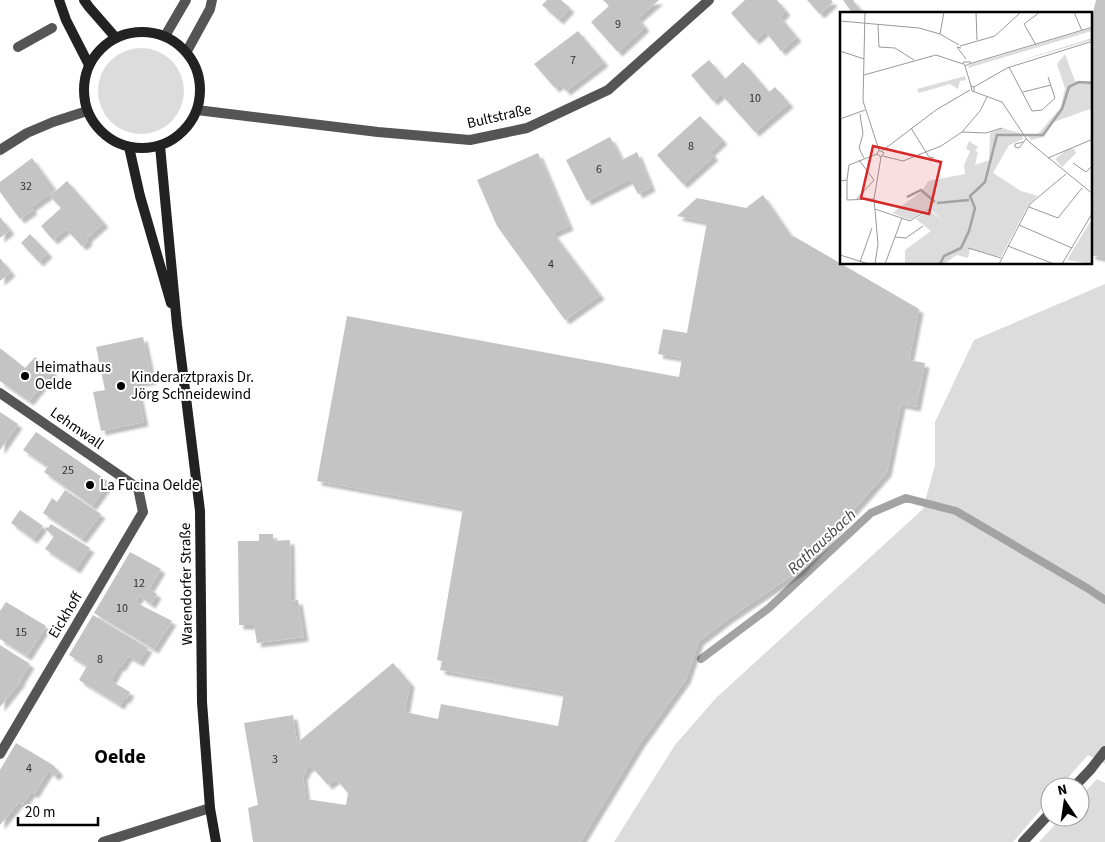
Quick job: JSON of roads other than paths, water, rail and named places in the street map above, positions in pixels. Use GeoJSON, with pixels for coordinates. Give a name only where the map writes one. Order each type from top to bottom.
{"type":"FeatureCollection","features":[{"type":"Feature","properties":{"kind":"main road"},"geometry":{"type":"LineString","coordinates":[[60,0],[66,20],[89,65]]}},
{"type":"Feature","properties":{"kind":"main road"},"geometry":{"type":"LineString","coordinates":[[84,0],[116,38]]}},
{"type":"Feature","properties":{"kind":"main road"},"geometry":{"type":"LineString","coordinates":[[132,32],[149,32],[165,36],[176,42],[187,52],[199,75],[200,92],[197,110],[189,125],[176,138],[160,146],[129,147],[115,142],[94,124],[87,111],[84,100],[84,88],[85,76],[89,65],[101,49],[116,38],[132,32]]}},
{"type":"Feature","properties":{"kind":"main road","name":"Warendorfer Straße"},"geometry":{"type":"LineString","coordinates":[[160,146],[178,326],[200,511],[202,702],[210,808],[216,842]]}},
{"type":"Feature","properties":{"kind":"main road","name":"Warendorfer Straße"},"geometry":{"type":"LineString","coordinates":[[129,147],[140,196],[178,326]]}},
{"type":"Feature","properties":{"kind":"street"},"geometry":{"type":"LineString","coordinates":[[165,36],[186,0]]}},
{"type":"Feature","properties":{"kind":"street"},"geometry":{"type":"LineString","coordinates":[[187,52],[210,9],[212,0]]}},
{"type":"Feature","properties":{"kind":"street","name":"Bultstraße"},"geometry":{"type":"LineString","coordinates":[[197,110],[378,132],[470,140],[527,128],[608,90],[709,0]]}},
{"type":"Feature","properties":{"kind":"street"},"geometry":{"type":"LineString","coordinates":[[18,47],[52,28]]}},
{"type":"Feature","properties":{"kind":"street"},"geometry":{"type":"LineString","coordinates":[[0,150],[27,133],[87,111]]}},
{"type":"Feature","properties":{"kind":"street","name":"Lehmwall"},"geometry":{"type":"LineString","coordinates":[[0,393],[138,488]]}},
{"type":"Feature","properties":{"kind":"street","name":"Eickhoff"},"geometry":{"type":"LineString","coordinates":[[0,754],[143,512],[138,488]]}},
{"type":"Feature","properties":{"kind":"street"},"geometry":{"type":"LineString","coordinates":[[1083,777],[1105,752]]}},
{"type":"Feature","properties":{"kind":"street"},"geometry":{"type":"LineString","coordinates":[[103,842],[210,808]]}},
{"type":"Feature","properties":{"kind":"street"},"geometry":{"type":"LineString","coordinates":[[1023,842],[1040,824]]}},
{"type":"Feature","properties":{"kind":"waterway","name":"Rathausbach"},"geometry":{"type":"LineString","coordinates":[[701,659],[769,608],[871,513],[906,498],[956,511],[1105,600]]}},
{"type":"Feature","properties":{"kind":"place","name":"Heimathaus Oelde"},"geometry":{"type":"Point","coordinates":[25,376]}},
{"type":"Feature","properties":{"kind":"place","name":"Kinderarztpraxis Dr. Jörg Schneidewind"},"geometry":{"type":"Point","coordinates":[121,386]}},
{"type":"Feature","properties":{"kind":"place","name":"La Fucina Oelde"},"geometry":{"type":"Point","coordinates":[90,485]}},
{"type":"Feature","properties":{"kind":"district","name":"Oelde"},"geometry":{"type":"Point","coordinates":[120,756]}}]}
